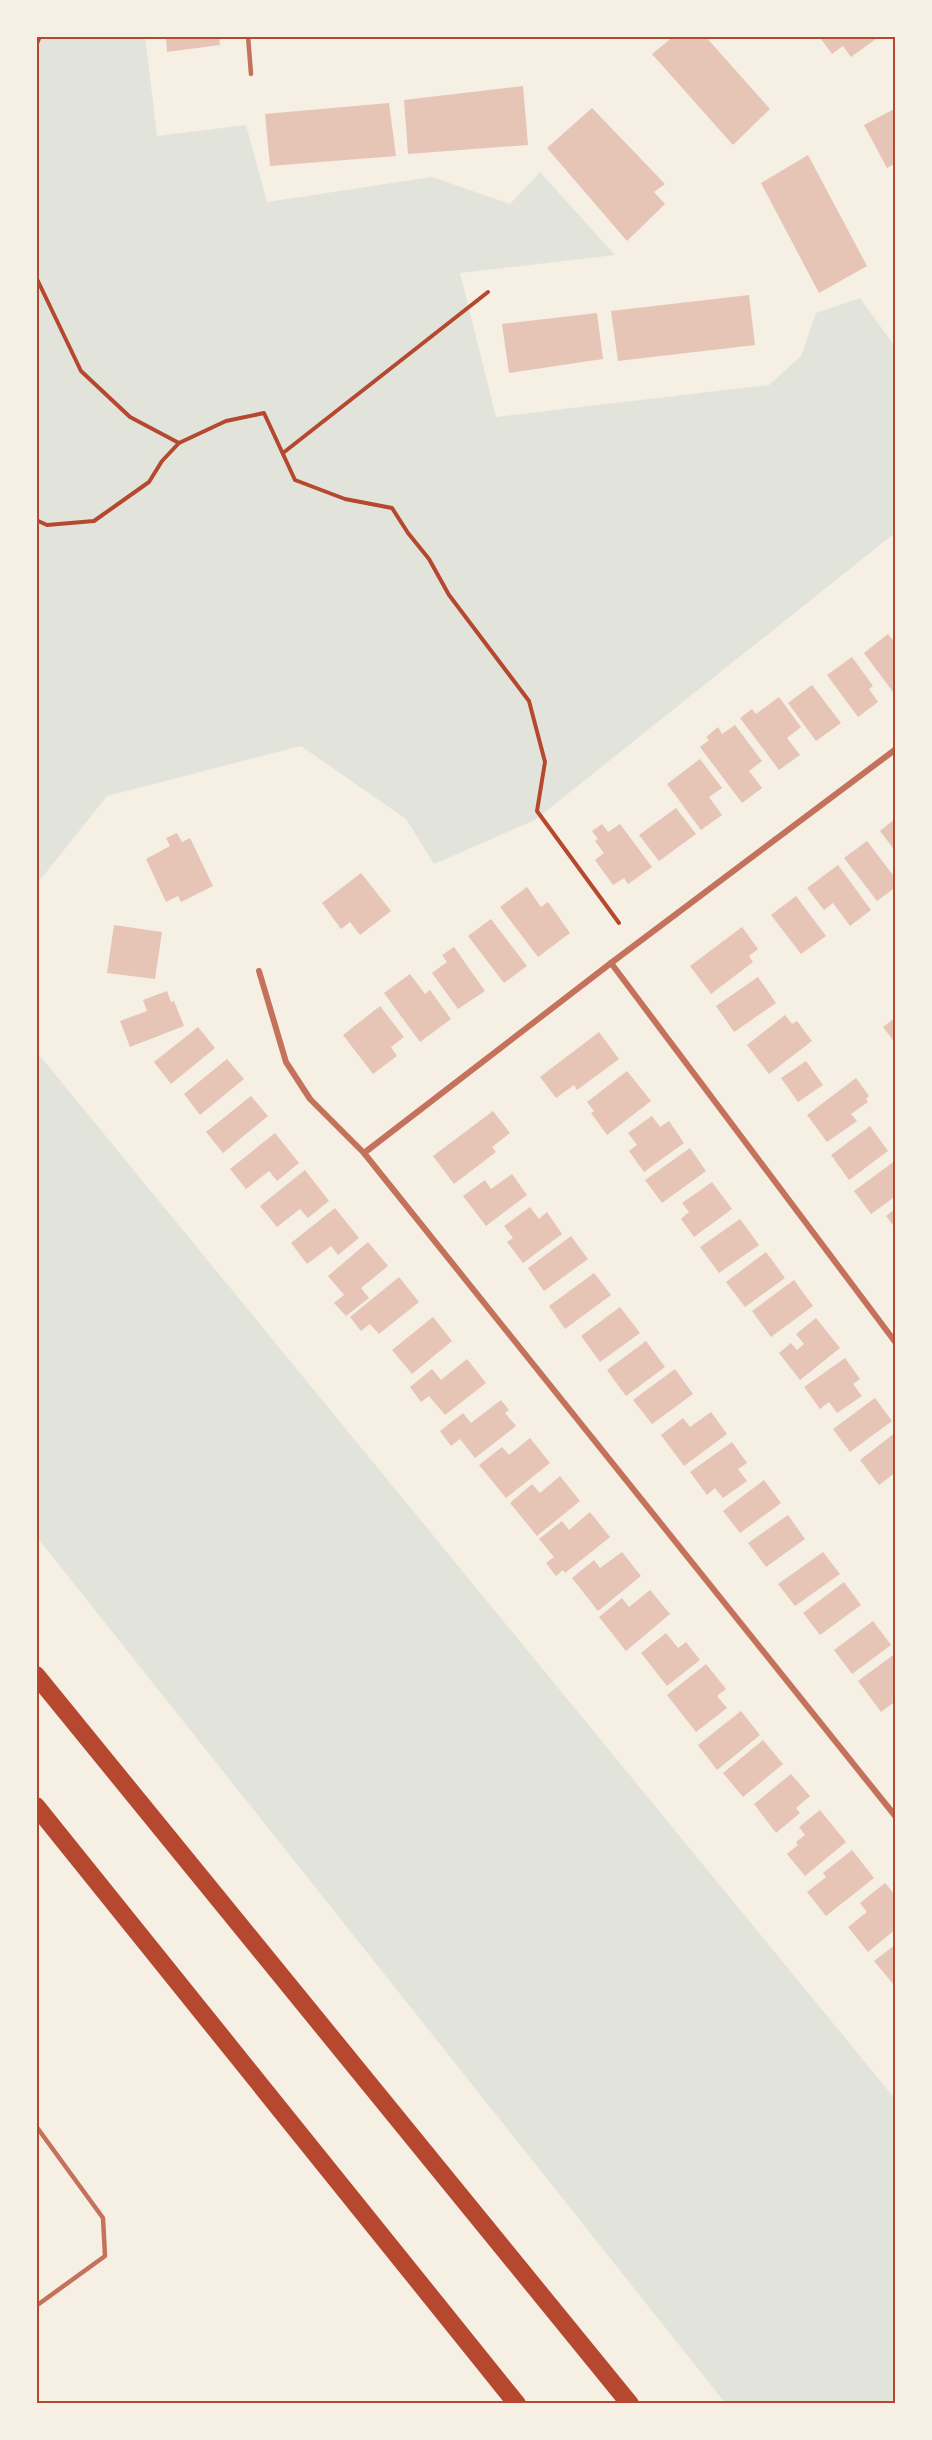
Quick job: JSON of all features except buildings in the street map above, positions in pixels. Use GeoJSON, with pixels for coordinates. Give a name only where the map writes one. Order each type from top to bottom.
{"type":"FeatureCollection","features":[{"type":"Feature","properties":{"kind":"highway"},"geometry":{"type":"LineString","coordinates":[[36,1675],[630,2404]]}},
{"type":"Feature","properties":{"kind":"highway"},"geometry":{"type":"LineString","coordinates":[[36,1806],[517,2404]]}},
{"type":"Feature","properties":{"kind":"street"},"geometry":{"type":"LineString","coordinates":[[364,1153],[611,963],[896,749]]}},
{"type":"Feature","properties":{"kind":"street"},"geometry":{"type":"LineString","coordinates":[[611,963],[896,1343]]}},
{"type":"Feature","properties":{"kind":"street"},"geometry":{"type":"LineString","coordinates":[[259,971],[286,1062],[310,1099],[364,1153],[896,1817]]}},
{"type":"Feature","properties":{"kind":"lane"},"geometry":{"type":"LineString","coordinates":[[248,36],[251,74]]}},
{"type":"Feature","properties":{"kind":"lane"},"geometry":{"type":"LineString","coordinates":[[36,2126],[103,2218],[105,2256],[36,2306]]}},
{"type":"Feature","properties":{"kind":"path"},"geometry":{"type":"LineString","coordinates":[[36,46],[40,36]]}},
{"type":"Feature","properties":{"kind":"path"},"geometry":{"type":"LineString","coordinates":[[36,277],[81,371],[130,417],[179,443]]}},
{"type":"Feature","properties":{"kind":"path"},"geometry":{"type":"LineString","coordinates":[[283,453],[488,292]]}},
{"type":"Feature","properties":{"kind":"path"},"geometry":{"type":"LineString","coordinates":[[36,520],[48,525],[94,521],[149,482],[162,461],[179,443],[226,421],[264,412],[295,480],[345,499],[392,508],[429,559],[449,595],[529,701],[545,762],[537,811],[619,923]]}},
{"type":"Feature","properties":{"kind":"shaded area"},"geometry":{"type":"Polygon","coordinates":[[[36,36],[145,36],[157,136],[246,125],[267,202],[432,177],[510,204],[540,172],[615,255],[460,273],[496,417],[769,385],[801,356],[816,313],[860,298],[896,348],[896,532],[535,820],[434,864],[406,819],[301,746],[107,796],[36,885],[36,36]]]}},
{"type":"Feature","properties":{"kind":"shaded area"},"geometry":{"type":"Polygon","coordinates":[[[36,1051],[896,2100],[896,2404],[726,2404],[36,1536],[36,1051]]]}}]}
